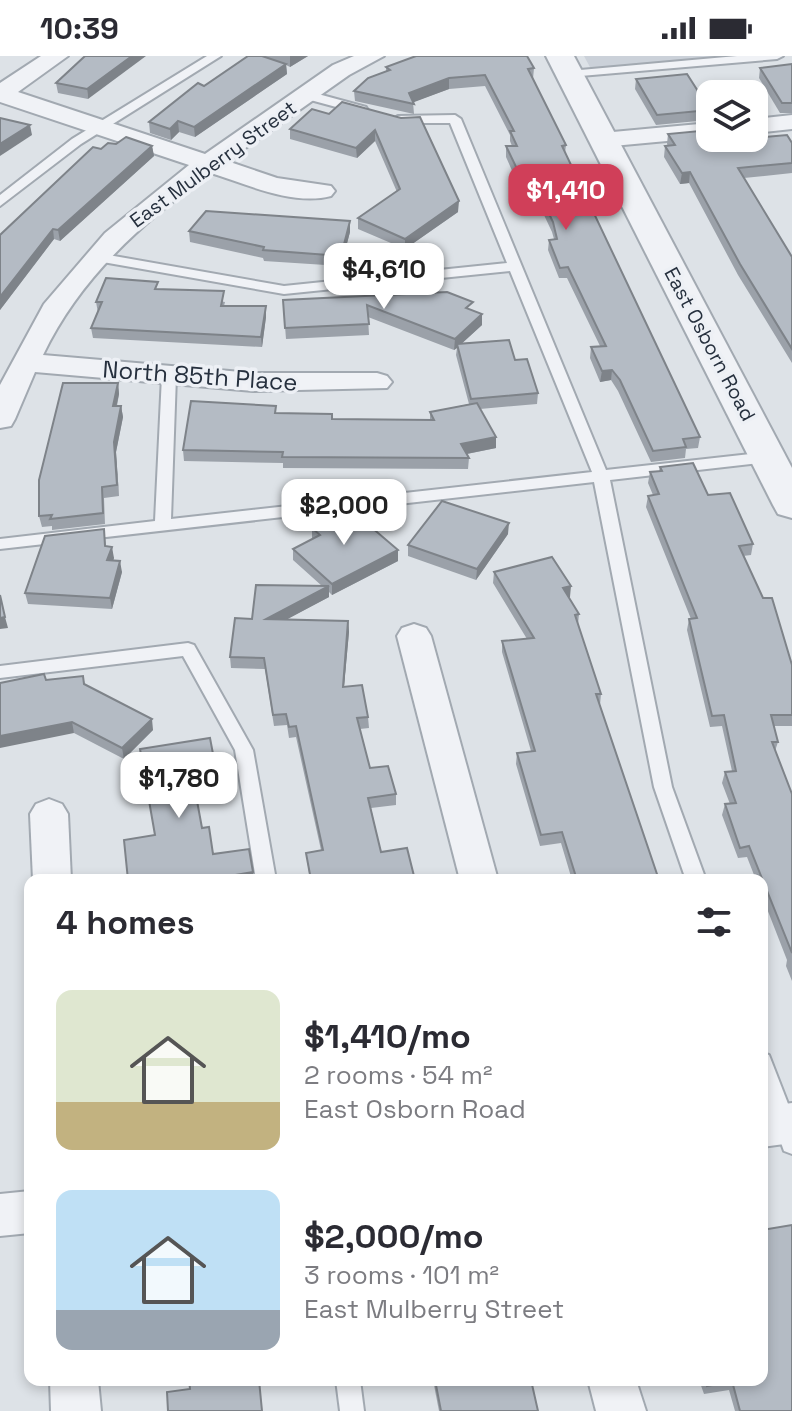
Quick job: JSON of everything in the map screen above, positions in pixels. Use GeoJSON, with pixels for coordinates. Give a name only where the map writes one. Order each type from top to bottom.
{"type":"FeatureCollection","features":[{"type":"Feature","properties":{"kind":"street"},"geometry":{"type":"LineString","coordinates":[[0,93],[57,56]]}},
{"type":"Feature","properties":{"kind":"street","name":"East Mulberry Street"},"geometry":{"type":"LineString","coordinates":[[0,419],[24,362],[54,309],[97,257],[143,212],[341,70],[373,56]]}},
{"type":"Feature","properties":{"kind":"street","name":"East Osborn Road"},"geometry":{"type":"LineString","coordinates":[[565,65],[602,140],[780,457],[792,505]]}},
{"type":"Feature","properties":{"kind":"street"},"geometry":{"type":"LineString","coordinates":[[0,93],[273,185],[322,191]]}},
{"type":"Feature","properties":{"kind":"street"},"geometry":{"type":"LineString","coordinates":[[768,125],[792,122]]}},
{"type":"Feature","properties":{"kind":"street"},"geometry":{"type":"LineString","coordinates":[[602,140],[696,131]]}},
{"type":"Feature","properties":{"kind":"street","name":"North 85th Place"},"geometry":{"type":"LineString","coordinates":[[24,362],[253,382],[377,382]]}},
{"type":"Feature","properties":{"kind":"street"},"geometry":{"type":"LineString","coordinates":[[414,636],[477,874]]}},
{"type":"Feature","properties":{"kind":"street"},"geometry":{"type":"LineString","coordinates":[[49,814],[52,874]]}},
{"type":"Feature","properties":{"kind":"street"},"geometry":{"type":"LineString","coordinates":[[0,1215],[24,1213]]}},
{"type":"Feature","properties":{"kind":"street"},"geometry":{"type":"LineString","coordinates":[[74,1386],[76,1411]]}},
{"type":"Feature","properties":{"kind":"street"},"geometry":{"type":"LineString","coordinates":[[614,1386],[621,1411]]}},
{"type":"Feature","properties":{"kind":"lane"},"geometry":{"type":"LineString","coordinates":[[0,202],[17,186],[102,128],[215,56]]}},
{"type":"Feature","properties":{"kind":"lane"},"geometry":{"type":"LineString","coordinates":[[565,65],[777,56]]}},
{"type":"Feature","properties":{"kind":"lane"},"geometry":{"type":"LineString","coordinates":[[307,95],[402,121],[455,119],[601,476],[663,787],[694,874]]}},
{"type":"Feature","properties":{"kind":"lane"},"geometry":{"type":"LineString","coordinates":[[97,257],[284,290],[515,266]]}},
{"type":"Feature","properties":{"kind":"lane"},"geometry":{"type":"LineString","coordinates":[[163,526],[169,376]]}},
{"type":"Feature","properties":{"kind":"lane"},"geometry":{"type":"LineString","coordinates":[[0,544],[780,457]]}},
{"type":"Feature","properties":{"kind":"lane"},"geometry":{"type":"LineString","coordinates":[[0,672],[188,649],[244,750],[265,874]]}},
{"type":"Feature","properties":{"kind":"lane"},"geometry":{"type":"LineString","coordinates":[[768,1081],[783,1130]]}},
{"type":"Feature","properties":{"kind":"lane"},"geometry":{"type":"LineString","coordinates":[[349,1386],[352,1411]]}},
{"type":"Feature","properties":{"kind":"shaded area"},"geometry":{"type":"Polygon","coordinates":[[[584,56],[743,56],[591,69],[584,56]]]}},
{"type":"Feature","properties":{"kind":"building"},"geometry":{"type":"Polygon","coordinates":[[[85,56],[132,56],[87,89],[56,83],[85,56]]]}},
{"type":"Feature","properties":{"kind":"building"},"geometry":{"type":"Polygon","coordinates":[[[248,56],[262,56],[286,64],[194,127],[178,121],[170,129],[149,122],[198,83],[204,86],[248,56]]]}},
{"type":"Feature","properties":{"kind":"building"},"geometry":{"type":"Polygon","coordinates":[[[416,56],[527,56],[534,68],[528,69],[566,145],[562,146],[700,437],[683,439],[686,447],[653,451],[620,380],[612,370],[602,371],[591,347],[606,346],[568,267],[560,268],[549,240],[557,239],[553,222],[528,170],[518,171],[506,146],[517,146],[510,131],[514,131],[485,75],[449,78],[409,93],[414,104],[354,91],[368,78],[390,70],[386,67],[416,56]]]}},
{"type":"Feature","properties":{"kind":"building"},"geometry":{"type":"Polygon","coordinates":[[[792,64],[792,103],[782,103],[760,68],[792,64]]]}},
{"type":"Feature","properties":{"kind":"building"},"geometry":{"type":"Polygon","coordinates":[[[687,74],[696,88],[696,111],[657,115],[636,79],[687,74]]]}},
{"type":"Feature","properties":{"kind":"building"},"geometry":{"type":"Polygon","coordinates":[[[342,102],[401,118],[420,117],[459,201],[405,239],[358,218],[400,189],[375,130],[356,148],[290,129],[312,109],[329,114],[342,102]]]}},
{"type":"Feature","properties":{"kind":"building"},"geometry":{"type":"Polygon","coordinates":[[[0,118],[30,125],[0,144],[0,118]]]}},
{"type":"Feature","properties":{"kind":"building"},"geometry":{"type":"Polygon","coordinates":[[[696,131],[696,152],[768,152],[768,137],[787,135],[792,143],[792,163],[738,168],[792,257],[792,349],[740,264],[690,172],[682,173],[665,146],[675,145],[668,134],[696,131]]]}},
{"type":"Feature","properties":{"kind":"building"},"geometry":{"type":"Polygon","coordinates":[[[126,137],[152,146],[58,230],[53,229],[0,297],[0,235],[93,147],[101,149],[126,137]]]}},
{"type":"Feature","properties":{"kind":"building"},"geometry":{"type":"Polygon","coordinates":[[[206,211],[350,221],[341,256],[263,250],[264,247],[189,231],[206,211]]]}},
{"type":"Feature","properties":{"kind":"building"},"geometry":{"type":"Polygon","coordinates":[[[106,278],[158,282],[155,289],[224,291],[221,306],[266,306],[261,337],[91,328],[102,302],[96,302],[106,278]]]}},
{"type":"Feature","properties":{"kind":"building"},"geometry":{"type":"Polygon","coordinates":[[[447,292],[473,302],[466,308],[482,314],[455,339],[367,305],[369,324],[285,328],[283,300],[447,292]]]}},
{"type":"Feature","properties":{"kind":"building"},"geometry":{"type":"Polygon","coordinates":[[[509,340],[515,360],[527,359],[538,393],[471,399],[457,344],[509,340]]]}},
{"type":"Feature","properties":{"kind":"building"},"geometry":{"type":"Polygon","coordinates":[[[63,383],[118,383],[113,406],[121,406],[114,442],[117,485],[102,487],[103,513],[50,519],[52,515],[39,516],[39,480],[63,383]]]}},
{"type":"Feature","properties":{"kind":"building"},"geometry":{"type":"Polygon","coordinates":[[[191,401],[276,406],[275,413],[332,414],[332,419],[434,420],[430,412],[477,403],[496,437],[461,444],[469,458],[282,457],[283,452],[183,450],[191,401]]]}},
{"type":"Feature","properties":{"kind":"building"},"geometry":{"type":"Polygon","coordinates":[[[693,463],[708,495],[730,493],[753,544],[739,546],[763,598],[772,598],[792,665],[792,715],[771,715],[778,742],[772,742],[792,794],[792,953],[768,893],[768,874],[760,874],[749,846],[740,848],[725,804],[736,803],[725,772],[736,771],[724,715],[712,716],[689,619],[697,618],[648,496],[659,494],[650,472],[662,471],[660,467],[693,463]]]}},
{"type":"Feature","properties":{"kind":"building"},"geometry":{"type":"Polygon","coordinates":[[[442,501],[509,523],[477,569],[408,545],[442,501]]]}},
{"type":"Feature","properties":{"kind":"building"},"geometry":{"type":"Polygon","coordinates":[[[350,509],[398,550],[332,584],[293,549],[320,535],[312,528],[350,509]]]}},
{"type":"Feature","properties":{"kind":"building"},"geometry":{"type":"Polygon","coordinates":[[[104,529],[105,546],[112,547],[107,560],[120,561],[110,598],[25,593],[45,536],[104,529]]]}},
{"type":"Feature","properties":{"kind":"building"},"geometry":{"type":"Polygon","coordinates":[[[552,557],[571,586],[563,588],[579,614],[575,615],[601,694],[596,694],[657,874],[575,874],[562,832],[541,835],[517,753],[535,751],[502,641],[534,638],[494,572],[552,557]]]}},
{"type":"Feature","properties":{"kind":"building"},"geometry":{"type":"Polygon","coordinates":[[[256,585],[329,586],[266,619],[348,621],[343,687],[362,685],[368,717],[357,718],[370,768],[388,766],[396,794],[368,798],[381,852],[407,848],[414,874],[310,874],[306,853],[323,850],[296,726],[289,727],[286,714],[273,715],[264,658],[230,657],[235,618],[252,619],[256,585]]]}},
{"type":"Feature","properties":{"kind":"building"},"geometry":{"type":"Polygon","coordinates":[[[0,595],[5,617],[0,618],[0,595]]]}},
{"type":"Feature","properties":{"kind":"building"},"geometry":{"type":"Polygon","coordinates":[[[44,674],[46,680],[83,676],[84,684],[152,719],[122,748],[72,722],[0,736],[0,683],[44,674]]]}},
{"type":"Feature","properties":{"kind":"building"},"geometry":{"type":"Polygon","coordinates":[[[210,738],[217,775],[193,779],[202,828],[209,827],[213,854],[249,849],[253,872],[127,874],[124,840],[155,835],[140,749],[210,738]]]}},
{"type":"Feature","properties":{"kind":"building"},"geometry":{"type":"Polygon","coordinates":[[[792,1225],[792,1411],[740,1411],[733,1386],[768,1386],[768,1229],[792,1225]]]}},
{"type":"Feature","properties":{"kind":"building"},"geometry":{"type":"Polygon","coordinates":[[[190,1386],[260,1386],[262,1411],[168,1411],[167,1392],[190,1389],[190,1386]]]}},
{"type":"Feature","properties":{"kind":"building"},"geometry":{"type":"Polygon","coordinates":[[[436,1386],[532,1386],[538,1411],[441,1411],[436,1386]]]}}]}
